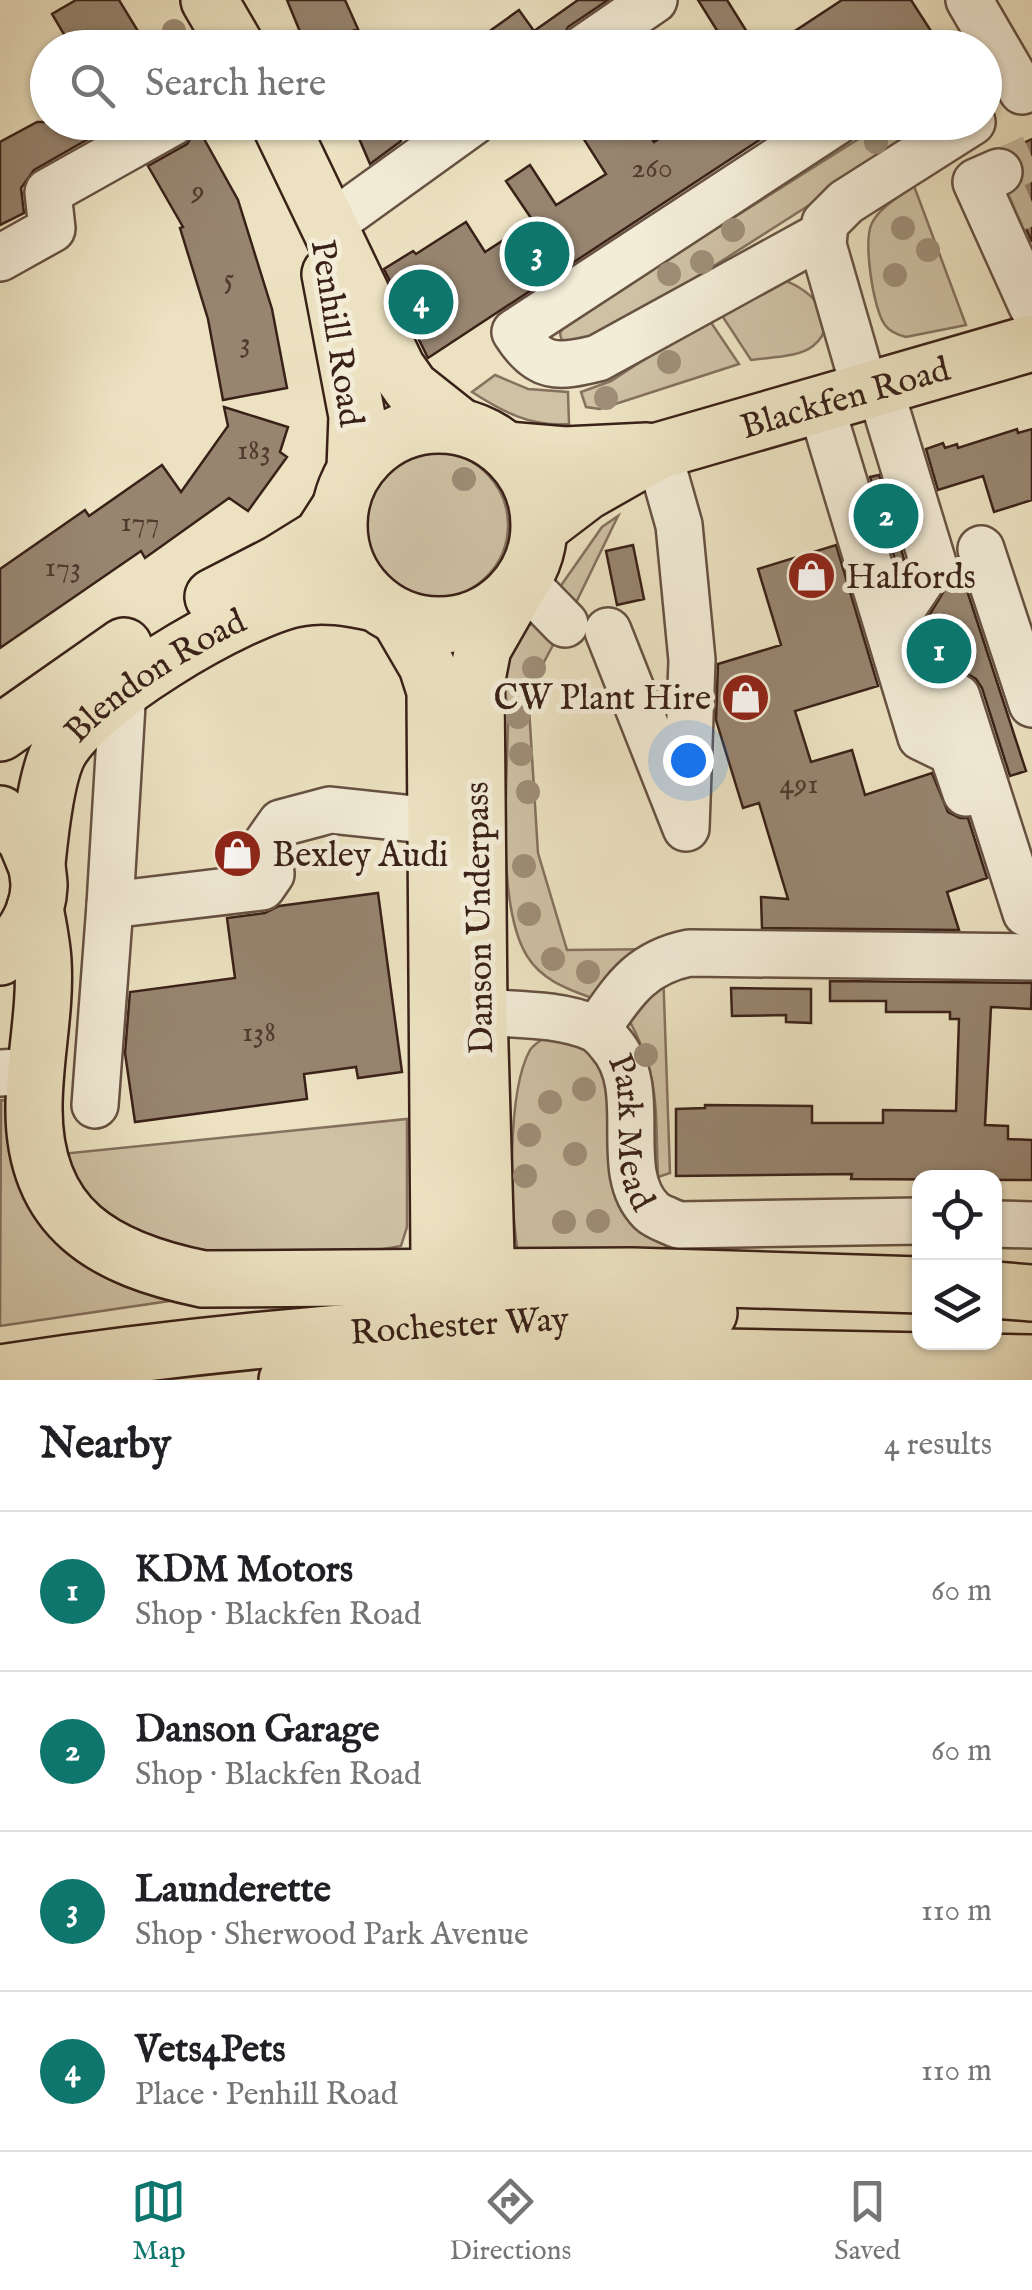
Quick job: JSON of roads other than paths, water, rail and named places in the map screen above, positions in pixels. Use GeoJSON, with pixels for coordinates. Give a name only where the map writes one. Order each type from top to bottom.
{"type":"FeatureCollection","features":[{"type":"Feature","properties":{"kind":"main road"},"geometry":{"type":"LineString","coordinates":[[209,0],[226,30]]}},
{"type":"Feature","properties":{"kind":"main road","name":"Penhill Road"},"geometry":{"type":"LineString","coordinates":[[288,140],[397,368],[412,388],[524,472],[536,498],[540,528]]}},
{"type":"Feature","properties":{"kind":"main road","name":"Penhill Road"},"geometry":{"type":"LineString","coordinates":[[322,212],[357,416],[338,536],[344,561],[357,584],[387,611]]}},
{"type":"Feature","properties":{"kind":"main road","name":"Blackfen Road"},"geometry":{"type":"LineString","coordinates":[[482,438],[565,456],[658,450],[855,393],[1031,313]]}},
{"type":"Feature","properties":{"kind":"main road","name":"Penhill Road"},"geometry":{"type":"LineString","coordinates":[[347,489],[375,447],[400,432],[429,425],[482,438]]}},
{"type":"Feature","properties":{"kind":"main road","name":"Blackfen Road"},"geometry":{"type":"LineString","coordinates":[[540,528],[586,492],[658,450]]}},
{"type":"Feature","properties":{"kind":"main road","name":"Blendon Road"},"geometry":{"type":"LineString","coordinates":[[0,733],[117,649],[279,564],[321,537],[347,489]]}},
{"type":"Feature","properties":{"kind":"main road"},"geometry":{"type":"LineString","coordinates":[[387,611],[430,626],[461,624],[491,612],[519,586],[537,550],[540,528]]}},
{"type":"Feature","properties":{"kind":"main road","name":"Danson Underpass"},"geometry":{"type":"LineString","coordinates":[[387,611],[427,666],[435,691],[434,821],[463,1256],[479,1012],[476,684],[483,648],[519,586]]}},
{"type":"Feature","properties":{"kind":"main road","name":"Blendon Road"},"geometry":{"type":"LineString","coordinates":[[0,957],[26,929],[54,764],[63,742],[123,688],[195,643],[297,598],[336,596],[387,611]]}},
{"type":"Feature","properties":{"kind":"main road"},"geometry":{"type":"LineString","coordinates":[[0,814],[25,838],[36,887],[43,963],[18,1072],[36,1146],[50,1184],[70,1220],[108,1249],[153,1269],[203,1279],[632,1276],[912,1286]]}},
{"type":"Feature","properties":{"kind":"main road"},"geometry":{"type":"LineString","coordinates":[[1002,1291],[1032,1293]]}},
{"type":"Feature","properties":{"kind":"main road","name":"Rochester Way"},"geometry":{"type":"LineString","coordinates":[[0,1373],[336,1332],[529,1318],[722,1312],[912,1315]]}},
{"type":"Feature","properties":{"kind":"main road"},"geometry":{"type":"LineString","coordinates":[[1002,1316],[1032,1317]]}},
{"type":"Feature","properties":{"kind":"main road","name":"Rochester Way"},"geometry":{"type":"LineString","coordinates":[[287,1380],[668,1356],[1032,1363]]}},
{"type":"Feature","properties":{"kind":"street"},"geometry":{"type":"LineString","coordinates":[[610,30],[654,0]]}},
{"type":"Feature","properties":{"kind":"street"},"geometry":{"type":"LineString","coordinates":[[1002,61],[1027,88],[1002,104]]}},
{"type":"Feature","properties":{"kind":"street"},"geometry":{"type":"LineString","coordinates":[[0,258],[52,230],[48,192],[141,140]]}},
{"type":"Feature","properties":{"kind":"street"},"geometry":{"type":"LineString","coordinates":[[322,212],[444,140]]}},
{"type":"Feature","properties":{"kind":"street"},"geometry":{"type":"LineString","coordinates":[[808,140],[515,332],[528,352],[560,367],[598,358],[822,236]]}},
{"type":"Feature","properties":{"kind":"street"},"geometry":{"type":"LineString","coordinates":[[944,140],[846,202],[828,220],[822,236],[855,393],[933,564],[898,615],[925,706],[957,697],[1026,913]]}},
{"type":"Feature","properties":{"kind":"street"},"geometry":{"type":"LineString","coordinates":[[1010,220],[1031,313]]}},
{"type":"Feature","properties":{"kind":"street"},"geometry":{"type":"LineString","coordinates":[[855,393],[847,492],[921,737],[952,752],[968,798]]}},
{"type":"Feature","properties":{"kind":"street"},"geometry":{"type":"LineString","coordinates":[[519,586],[586,628],[686,828],[692,660],[679,525],[658,450]]}},
{"type":"Feature","properties":{"kind":"street"},"geometry":{"type":"LineString","coordinates":[[981,549],[1032,704]]}},
{"type":"Feature","properties":{"kind":"street"},"geometry":{"type":"LineString","coordinates":[[96,1105],[123,688]]}},
{"type":"Feature","properties":{"kind":"street"},"geometry":{"type":"LineString","coordinates":[[110,905],[262,887],[271,874],[267,843],[281,824],[330,810],[434,821]]}},
{"type":"Feature","properties":{"kind":"street"},"geometry":{"type":"LineString","coordinates":[[597,1029],[625,987],[661,959],[689,954],[1032,957]]}},
{"type":"Feature","properties":{"kind":"street","name":"Park Mead"},"geometry":{"type":"LineString","coordinates":[[479,1012],[566,1020],[597,1029],[624,1058],[638,1192],[652,1212],[678,1225],[912,1221]]}},
{"type":"Feature","properties":{"kind":"street"},"geometry":{"type":"LineString","coordinates":[[1002,1224],[1032,1225]]}},
{"type":"Feature","properties":{"kind":"tunnel"},"geometry":{"type":"LineString","coordinates":[[999,172],[1032,157]]}},
{"type":"Feature","properties":{"kind":"tunnel"},"geometry":{"type":"LineString","coordinates":[[1016,209],[1032,202]]}},
{"type":"Feature","properties":{"kind":"place","name":"Launderette"},"geometry":{"type":"Point","coordinates":[537,254]}},
{"type":"Feature","properties":{"kind":"place","name":"Vets4Pets"},"geometry":{"type":"Point","coordinates":[421,302]}},
{"type":"Feature","properties":{"kind":"place","name":"Danson Garage"},"geometry":{"type":"Point","coordinates":[886,516]}},
{"type":"Feature","properties":{"kind":"place","name":"Halfords"},"geometry":{"type":"Point","coordinates":[811,576]}},
{"type":"Feature","properties":{"kind":"place","name":"KDM Motors"},"geometry":{"type":"Point","coordinates":[939,651]}},
{"type":"Feature","properties":{"kind":"place","name":"CW Plant Hire"},"geometry":{"type":"Point","coordinates":[746,697]}},
{"type":"Feature","properties":{"kind":"place","name":"Bexley Audi"},"geometry":{"type":"Point","coordinates":[237,854]}}]}
